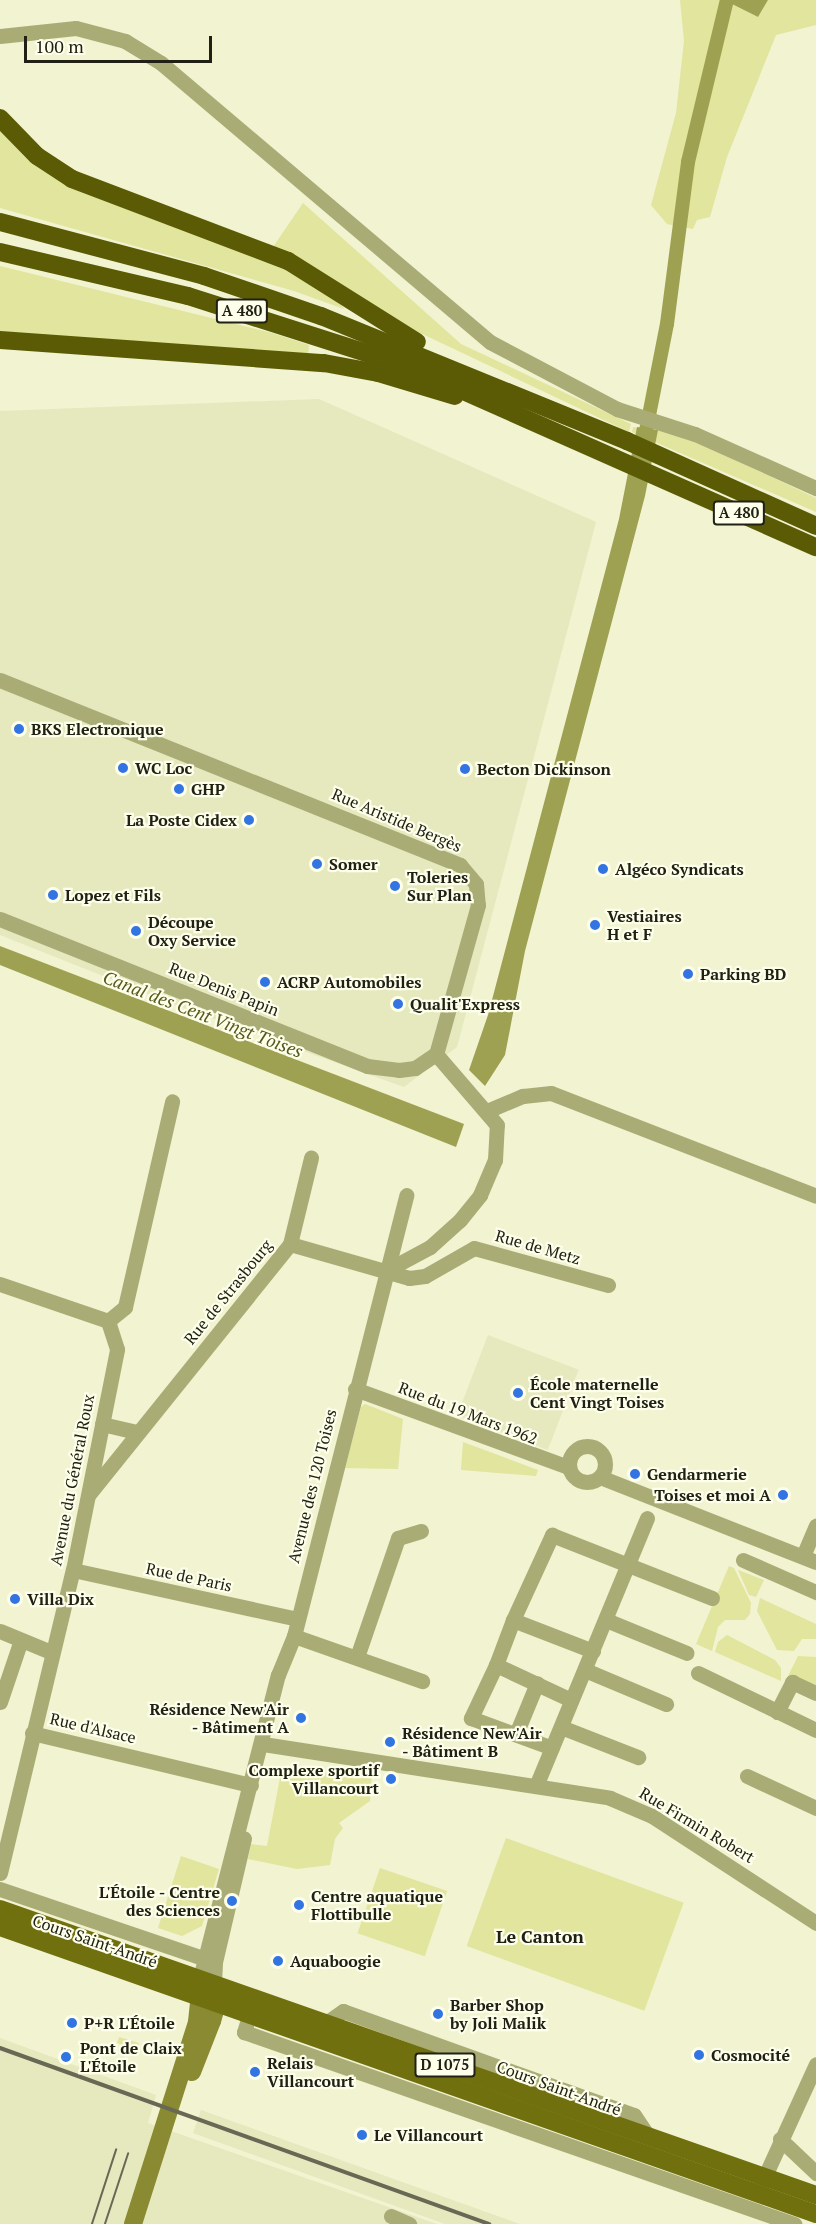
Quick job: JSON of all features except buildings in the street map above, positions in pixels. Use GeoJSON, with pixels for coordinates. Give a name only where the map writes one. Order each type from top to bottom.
{"type":"FeatureCollection","features":[{"type":"Feature","properties":{"kind":"highway"},"geometry":{"type":"LineString","coordinates":[[0,118],[37,156],[72,178],[288,261],[371,316],[429,347],[444,364]]}},
{"type":"Feature","properties":{"kind":"highway","name":"A 480"},"geometry":{"type":"LineString","coordinates":[[0,222],[254,292],[444,364],[627,441],[816,526]]}},
{"type":"Feature","properties":{"kind":"highway","name":"A 480"},"geometry":{"type":"LineString","coordinates":[[0,252],[255,315],[412,370],[816,547]]}},
{"type":"Feature","properties":{"kind":"highway"},"geometry":{"type":"LineString","coordinates":[[0,340],[324,363],[378,373],[440,394],[475,399]]}},
{"type":"Feature","properties":{"kind":"main road","name":"Cours Saint-André"},"geometry":{"type":"LineString","coordinates":[[0,1911],[207,1980],[764,2176]]}},
{"type":"Feature","properties":{"kind":"main road","name":"Cours Saint-André"},"geometry":{"type":"LineString","coordinates":[[0,1911],[209,2002],[536,2116],[672,2172]]}},
{"type":"Feature","properties":{"kind":"main road"},"geometry":{"type":"LineString","coordinates":[[139,2224],[209,2002],[207,1980]]}},
{"type":"Feature","properties":{"kind":"main road"},"geometry":{"type":"LineString","coordinates":[[133,2224],[209,2002]]}},
{"type":"Feature","properties":{"kind":"main road","name":"D 1075"},"geometry":{"type":"LineString","coordinates":[[672,2172],[753,2200],[816,2214]]}},
{"type":"Feature","properties":{"kind":"main road","name":"D 1075"},"geometry":{"type":"LineString","coordinates":[[764,2176],[816,2195]]}},
{"type":"Feature","properties":{"kind":"street"},"geometry":{"type":"LineString","coordinates":[[0,36],[76,28],[108,35],[143,51],[475,331],[553,378],[632,414],[662,421],[816,488]]}},
{"type":"Feature","properties":{"kind":"street","name":"Rue Aristide Bergès"},"geometry":{"type":"LineString","coordinates":[[0,680],[460,865],[476,884],[478,905],[436,1054]]}},
{"type":"Feature","properties":{"kind":"street","name":"Rue Denis Papin"},"geometry":{"type":"LineString","coordinates":[[0,919],[367,1066],[407,1069],[436,1054]]}},
{"type":"Feature","properties":{"kind":"street"},"geometry":{"type":"LineString","coordinates":[[387,1270],[430,1247],[460,1220],[480,1195],[495,1160],[500,1137],[498,1125],[436,1054]]}},
{"type":"Feature","properties":{"kind":"street"},"geometry":{"type":"LineString","coordinates":[[487,1111],[523,1096],[551,1092],[816,1196]]}},
{"type":"Feature","properties":{"kind":"street"},"geometry":{"type":"LineString","coordinates":[[0,1284],[108,1321],[125,1307],[172,1101]]}},
{"type":"Feature","properties":{"kind":"street","name":"Rue de Strasbourg"},"geometry":{"type":"LineString","coordinates":[[87,1496],[290,1244],[311,1158]]}},
{"type":"Feature","properties":{"kind":"street","name":"Avenue des 120 Toises"},"geometry":{"type":"LineString","coordinates":[[207,1980],[209,1960],[278,1675],[294,1636],[406,1195]]}},
{"type":"Feature","properties":{"kind":"street","name":"Rue de Metz"},"geometry":{"type":"LineString","coordinates":[[290,1244],[409,1278],[425,1276],[474,1248],[608,1286]]}},
{"type":"Feature","properties":{"kind":"street","name":"Avenue du Général Roux"},"geometry":{"type":"LineString","coordinates":[[0,1873],[4,1833],[73,1570],[117,1349],[108,1321]]}},
{"type":"Feature","properties":{"kind":"street","name":"Rue du 19 Mars 1962"},"geometry":{"type":"LineString","coordinates":[[355,1389],[568,1467],[581,1482],[600,1477],[810,1559]]}},
{"type":"Feature","properties":{"kind":"street"},"geometry":{"type":"LineString","coordinates":[[102,1424],[138,1432]]}},
{"type":"Feature","properties":{"kind":"street"},"geometry":{"type":"LineString","coordinates":[[568,1467],[575,1449],[594,1447],[605,1459],[600,1477]]}},
{"type":"Feature","properties":{"kind":"street"},"geometry":{"type":"LineString","coordinates":[[536,1786],[647,1518]]}},
{"type":"Feature","properties":{"kind":"street"},"geometry":{"type":"LineString","coordinates":[[357,1657],[402,1522]]}},
{"type":"Feature","properties":{"kind":"street"},"geometry":{"type":"LineString","coordinates":[[810,1559],[816,1526]]}},
{"type":"Feature","properties":{"kind":"street"},"geometry":{"type":"LineString","coordinates":[[398,1538],[421,1531]]}},
{"type":"Feature","properties":{"kind":"street"},"geometry":{"type":"LineString","coordinates":[[552,1748],[471,1719],[552,1535],[712,1598]]}},
{"type":"Feature","properties":{"kind":"street"},"geometry":{"type":"LineString","coordinates":[[743,1560],[816,1592]]}},
{"type":"Feature","properties":{"kind":"street","name":"Rue de Paris"},"geometry":{"type":"LineString","coordinates":[[73,1570],[297,1619]]}},
{"type":"Feature","properties":{"kind":"street"},"geometry":{"type":"LineString","coordinates":[[513,1620],[593,1651]]}},
{"type":"Feature","properties":{"kind":"street"},"geometry":{"type":"LineString","coordinates":[[606,1620],[687,1653]]}},
{"type":"Feature","properties":{"kind":"street"},"geometry":{"type":"LineString","coordinates":[[0,1631],[51,1652]]}},
{"type":"Feature","properties":{"kind":"street"},"geometry":{"type":"LineString","coordinates":[[294,1636],[422,1680]]}},
{"type":"Feature","properties":{"kind":"street"},"geometry":{"type":"LineString","coordinates":[[0,1702],[21,1640]]}},
{"type":"Feature","properties":{"kind":"street"},"geometry":{"type":"LineString","coordinates":[[496,1665],[571,1700]]}},
{"type":"Feature","properties":{"kind":"street"},"geometry":{"type":"LineString","coordinates":[[585,1670],[666,1704]]}},
{"type":"Feature","properties":{"kind":"street"},"geometry":{"type":"LineString","coordinates":[[698,1672],[816,1730]]}},
{"type":"Feature","properties":{"kind":"street"},"geometry":{"type":"LineString","coordinates":[[777,1712],[792,1682],[816,1693]]}},
{"type":"Feature","properties":{"kind":"street"},"geometry":{"type":"LineString","coordinates":[[516,1734],[537,1683]]}},
{"type":"Feature","properties":{"kind":"street"},"geometry":{"type":"LineString","coordinates":[[561,1727],[638,1757]]}},
{"type":"Feature","properties":{"kind":"street","name":"Rue d'Alsace"},"geometry":{"type":"LineString","coordinates":[[32,1732],[251,1785]]}},
{"type":"Feature","properties":{"kind":"street","name":"Rue Firmin Robert"},"geometry":{"type":"LineString","coordinates":[[263,1744],[610,1798],[652,1816],[816,1923]]}},
{"type":"Feature","properties":{"kind":"street"},"geometry":{"type":"LineString","coordinates":[[747,1776],[816,1808]]}},
{"type":"Feature","properties":{"kind":"street","name":"Cours Saint-André"},"geometry":{"type":"LineString","coordinates":[[0,1889],[209,1960]]}},
{"type":"Feature","properties":{"kind":"street","name":"Cours Saint-André"},"geometry":{"type":"LineString","coordinates":[[249,2016],[244,2032],[566,2144],[672,2172]]}},
{"type":"Feature","properties":{"kind":"street"},"geometry":{"type":"LineString","coordinates":[[318,2057],[334,2046]]}},
{"type":"Feature","properties":{"kind":"street"},"geometry":{"type":"LineString","coordinates":[[794,2224],[753,2200],[816,2064]]}},
{"type":"Feature","properties":{"kind":"street","name":"Cours Saint-André"},"geometry":{"type":"LineString","coordinates":[[536,2116],[546,2130],[557,2133],[566,2144]]}},
{"type":"Feature","properties":{"kind":"street"},"geometry":{"type":"LineString","coordinates":[[780,2139],[816,2173]]}},
{"type":"Feature","properties":{"kind":"street"},"geometry":{"type":"LineString","coordinates":[[392,2216],[409,2224]]}},
{"type":"Feature","properties":{"kind":"shaded area"},"geometry":{"type":"Polygon","coordinates":[[[724,0],[768,0],[758,17],[724,0]]]}},
{"type":"Feature","properties":{"kind":"shaded area"},"geometry":{"type":"Polygon","coordinates":[[[319,399],[596,522],[457,1047],[404,1087],[186,1009],[0,935],[0,411],[319,399]]]}},
{"type":"Feature","properties":{"kind":"shaded area"},"geometry":{"type":"Polygon","coordinates":[[[637,427],[658,430],[645,496],[525,951],[505,1055],[485,1086],[469,1070],[488,1015],[619,519],[637,427]]]}},
{"type":"Feature","properties":{"kind":"shaded area"},"geometry":{"type":"Polygon","coordinates":[[[0,946],[464,1124],[456,1147],[0,965],[0,946]]]}},
{"type":"Feature","properties":{"kind":"shaded area","name":"École maternelle Cent Vingt Toises"},"geometry":{"type":"Polygon","coordinates":[[[488,1335],[579,1370],[548,1450],[457,1415],[488,1335]]]}},
{"type":"Feature","properties":{"kind":"shaded area"},"geometry":{"type":"Polygon","coordinates":[[[0,2038],[156,2095],[148,2123],[437,2224],[0,2224],[0,2038]]]}},
{"type":"Feature","properties":{"kind":"shaded area"},"geometry":{"type":"Polygon","coordinates":[[[201,2110],[520,2224],[445,2224],[193,2133],[201,2110]]]}},
{"type":"Feature","properties":{"kind":"green space"},"geometry":{"type":"Polygon","coordinates":[[[680,0],[724,0],[758,17],[768,0],[816,0],[816,25],[776,35],[727,157],[710,217],[697,220],[693,229],[667,224],[651,205],[676,113],[684,41],[680,0]]]}},
{"type":"Feature","properties":{"kind":"green space"},"geometry":{"type":"Polygon","coordinates":[[[0,126],[48,171],[298,272],[337,299],[344,309],[294,291],[0,208],[0,126]]]}},
{"type":"Feature","properties":{"kind":"green space"},"geometry":{"type":"Polygon","coordinates":[[[303,203],[461,344],[631,424],[629,432],[418,332],[273,247],[303,203]]]}},
{"type":"Feature","properties":{"kind":"green space"},"geometry":{"type":"Polygon","coordinates":[[[0,266],[272,333],[309,345],[308,356],[0,333],[0,266]]]}},
{"type":"Feature","properties":{"kind":"green space"},"geometry":{"type":"Polygon","coordinates":[[[633,427],[665,431],[699,443],[816,498],[816,512],[632,432],[633,427]]]}},
{"type":"Feature","properties":{"kind":"green space"},"geometry":{"type":"Polygon","coordinates":[[[365,1404],[403,1419],[398,1469],[345,1468],[361,1407],[365,1404]]]}},
{"type":"Feature","properties":{"kind":"green space"},"geometry":{"type":"Polygon","coordinates":[[[463,1442],[538,1470],[536,1476],[461,1470],[463,1442]]]}},
{"type":"Feature","properties":{"kind":"green space"},"geometry":{"type":"Polygon","coordinates":[[[729,1566],[734,1568],[751,1603],[750,1614],[745,1620],[725,1620],[718,1627],[712,1651],[696,1644],[729,1566]]]}},
{"type":"Feature","properties":{"kind":"green space"},"geometry":{"type":"Polygon","coordinates":[[[738,1570],[764,1580],[756,1597],[749,1595],[738,1570]]]}},
{"type":"Feature","properties":{"kind":"green space"},"geometry":{"type":"Polygon","coordinates":[[[760,1598],[816,1624],[816,1639],[802,1639],[794,1651],[777,1650],[757,1611],[760,1598]]]}},
{"type":"Feature","properties":{"kind":"green space"},"geometry":{"type":"Polygon","coordinates":[[[727,1635],[775,1660],[781,1668],[781,1681],[715,1652],[718,1642],[727,1635]]]}},
{"type":"Feature","properties":{"kind":"green space"},"geometry":{"type":"Polygon","coordinates":[[[798,1656],[816,1657],[816,1688],[788,1676],[798,1656]]]}},
{"type":"Feature","properties":{"kind":"green space"},"geometry":{"type":"Polygon","coordinates":[[[292,1769],[348,1776],[356,1769],[372,1773],[370,1801],[339,1823],[343,1828],[335,1839],[330,1865],[297,1869],[248,1859],[251,1844],[267,1846],[280,1778],[291,1779],[292,1769]]]}},
{"type":"Feature","properties":{"kind":"green space"},"geometry":{"type":"Polygon","coordinates":[[[506,1838],[684,1903],[644,2011],[467,1946],[506,1838]]]}},
{"type":"Feature","properties":{"kind":"green space"},"geometry":{"type":"Polygon","coordinates":[[[181,1856],[219,1869],[202,1926],[182,1936],[158,1928],[181,1856]]]}},
{"type":"Feature","properties":{"kind":"green space"},"geometry":{"type":"Polygon","coordinates":[[[380,1868],[447,1891],[425,1956],[358,1933],[380,1868]]]}},
{"type":"Feature","properties":{"kind":"green space"},"geometry":{"type":"Polygon","coordinates":[[[119,2037],[139,2043],[137,2050],[117,2043],[119,2037]]]}},
{"type":"Feature","properties":{"kind":"waterway"},"geometry":{"type":"LineString","coordinates":[[643,446],[667,324],[688,162],[727,0]]}},
{"type":"Feature","properties":{"kind":"tram line"},"geometry":{"type":"LineString","coordinates":[[92,2224],[116,2150]]}},
{"type":"Feature","properties":{"kind":"tram line"},"geometry":{"type":"LineString","coordinates":[[105,2224],[128,2154]]}},
{"type":"Feature","properties":{"kind":"railway"},"geometry":{"type":"LineString","coordinates":[[0,2048],[489,2224]]}},
{"type":"Feature","properties":{"kind":"place","name":"BKS Electronique"},"geometry":{"type":"Point","coordinates":[19,729]}},
{"type":"Feature","properties":{"kind":"place","name":"WC Loc"},"geometry":{"type":"Point","coordinates":[123,768]}},
{"type":"Feature","properties":{"kind":"place","name":"Becton Dickinson"},"geometry":{"type":"Point","coordinates":[465,769]}},
{"type":"Feature","properties":{"kind":"place","name":"GHP"},"geometry":{"type":"Point","coordinates":[179,789]}},
{"type":"Feature","properties":{"kind":"place","name":"La Poste Cidex"},"geometry":{"type":"Point","coordinates":[249,820]}},
{"type":"Feature","properties":{"kind":"place","name":"Somer"},"geometry":{"type":"Point","coordinates":[317,864]}},
{"type":"Feature","properties":{"kind":"place","name":"Algéco Syndicats"},"geometry":{"type":"Point","coordinates":[603,869]}},
{"type":"Feature","properties":{"kind":"place","name":"Toleries Sur Plan"},"geometry":{"type":"Point","coordinates":[395,886]}},
{"type":"Feature","properties":{"kind":"place","name":"Lopez et Fils"},"geometry":{"type":"Point","coordinates":[53,895]}},
{"type":"Feature","properties":{"kind":"place","name":"Vestiaires H et F"},"geometry":{"type":"Point","coordinates":[595,925]}},
{"type":"Feature","properties":{"kind":"place","name":"Découpe Oxy Service"},"geometry":{"type":"Point","coordinates":[136,931]}},
{"type":"Feature","properties":{"kind":"place","name":"Parking BD"},"geometry":{"type":"Point","coordinates":[688,974]}},
{"type":"Feature","properties":{"kind":"place","name":"ACRP Automobiles"},"geometry":{"type":"Point","coordinates":[265,982]}},
{"type":"Feature","properties":{"kind":"place","name":"Qualit'Express"},"geometry":{"type":"Point","coordinates":[398,1004]}},
{"type":"Feature","properties":{"kind":"place","name":"École maternelle Cent Vingt Toises"},"geometry":{"type":"Point","coordinates":[518,1393]}},
{"type":"Feature","properties":{"kind":"place","name":"Gendarmerie"},"geometry":{"type":"Point","coordinates":[635,1474]}},
{"type":"Feature","properties":{"kind":"place","name":"Toises et moi A"},"geometry":{"type":"Point","coordinates":[783,1495]}},
{"type":"Feature","properties":{"kind":"place","name":"Villa Dix"},"geometry":{"type":"Point","coordinates":[15,1599]}},
{"type":"Feature","properties":{"kind":"place","name":"Résidence New'Air - Bâtiment A"},"geometry":{"type":"Point","coordinates":[301,1718]}},
{"type":"Feature","properties":{"kind":"place","name":"Résidence New'Air - Bâtiment B"},"geometry":{"type":"Point","coordinates":[390,1742]}},
{"type":"Feature","properties":{"kind":"place","name":"Complexe sportif Villancourt"},"geometry":{"type":"Point","coordinates":[391,1779]}},
{"type":"Feature","properties":{"kind":"place","name":"L'Étoile - Centre des Sciences"},"geometry":{"type":"Point","coordinates":[232,1901]}},
{"type":"Feature","properties":{"kind":"place","name":"Centre aquatique Flottibulle"},"geometry":{"type":"Point","coordinates":[299,1905]}},
{"type":"Feature","properties":{"kind":"place","name":"Aquaboogie"},"geometry":{"type":"Point","coordinates":[278,1961]}},
{"type":"Feature","properties":{"kind":"place","name":"Barber Shop by Joli Malik"},"geometry":{"type":"Point","coordinates":[438,2014]}},
{"type":"Feature","properties":{"kind":"place","name":"P+R L'Étoile"},"geometry":{"type":"Point","coordinates":[72,2023]}},
{"type":"Feature","properties":{"kind":"place","name":"Cosmocité"},"geometry":{"type":"Point","coordinates":[699,2055]}},
{"type":"Feature","properties":{"kind":"place","name":"Pont de Claix L'Étoile"},"geometry":{"type":"Point","coordinates":[66,2057]}},
{"type":"Feature","properties":{"kind":"place","name":"Relais Villancourt"},"geometry":{"type":"Point","coordinates":[255,2072]}},
{"type":"Feature","properties":{"kind":"place","name":"Le Villancourt"},"geometry":{"type":"Point","coordinates":[362,2135]}},
{"type":"Feature","properties":{"kind":"district","name":"Le Canton"},"geometry":{"type":"Point","coordinates":[540,1936]}},
{"type":"Feature","properties":{"kind":"water label","name":"Canal des Cent Vingt Toises"},"geometry":{"type":"Point","coordinates":[203,1014]}}]}
